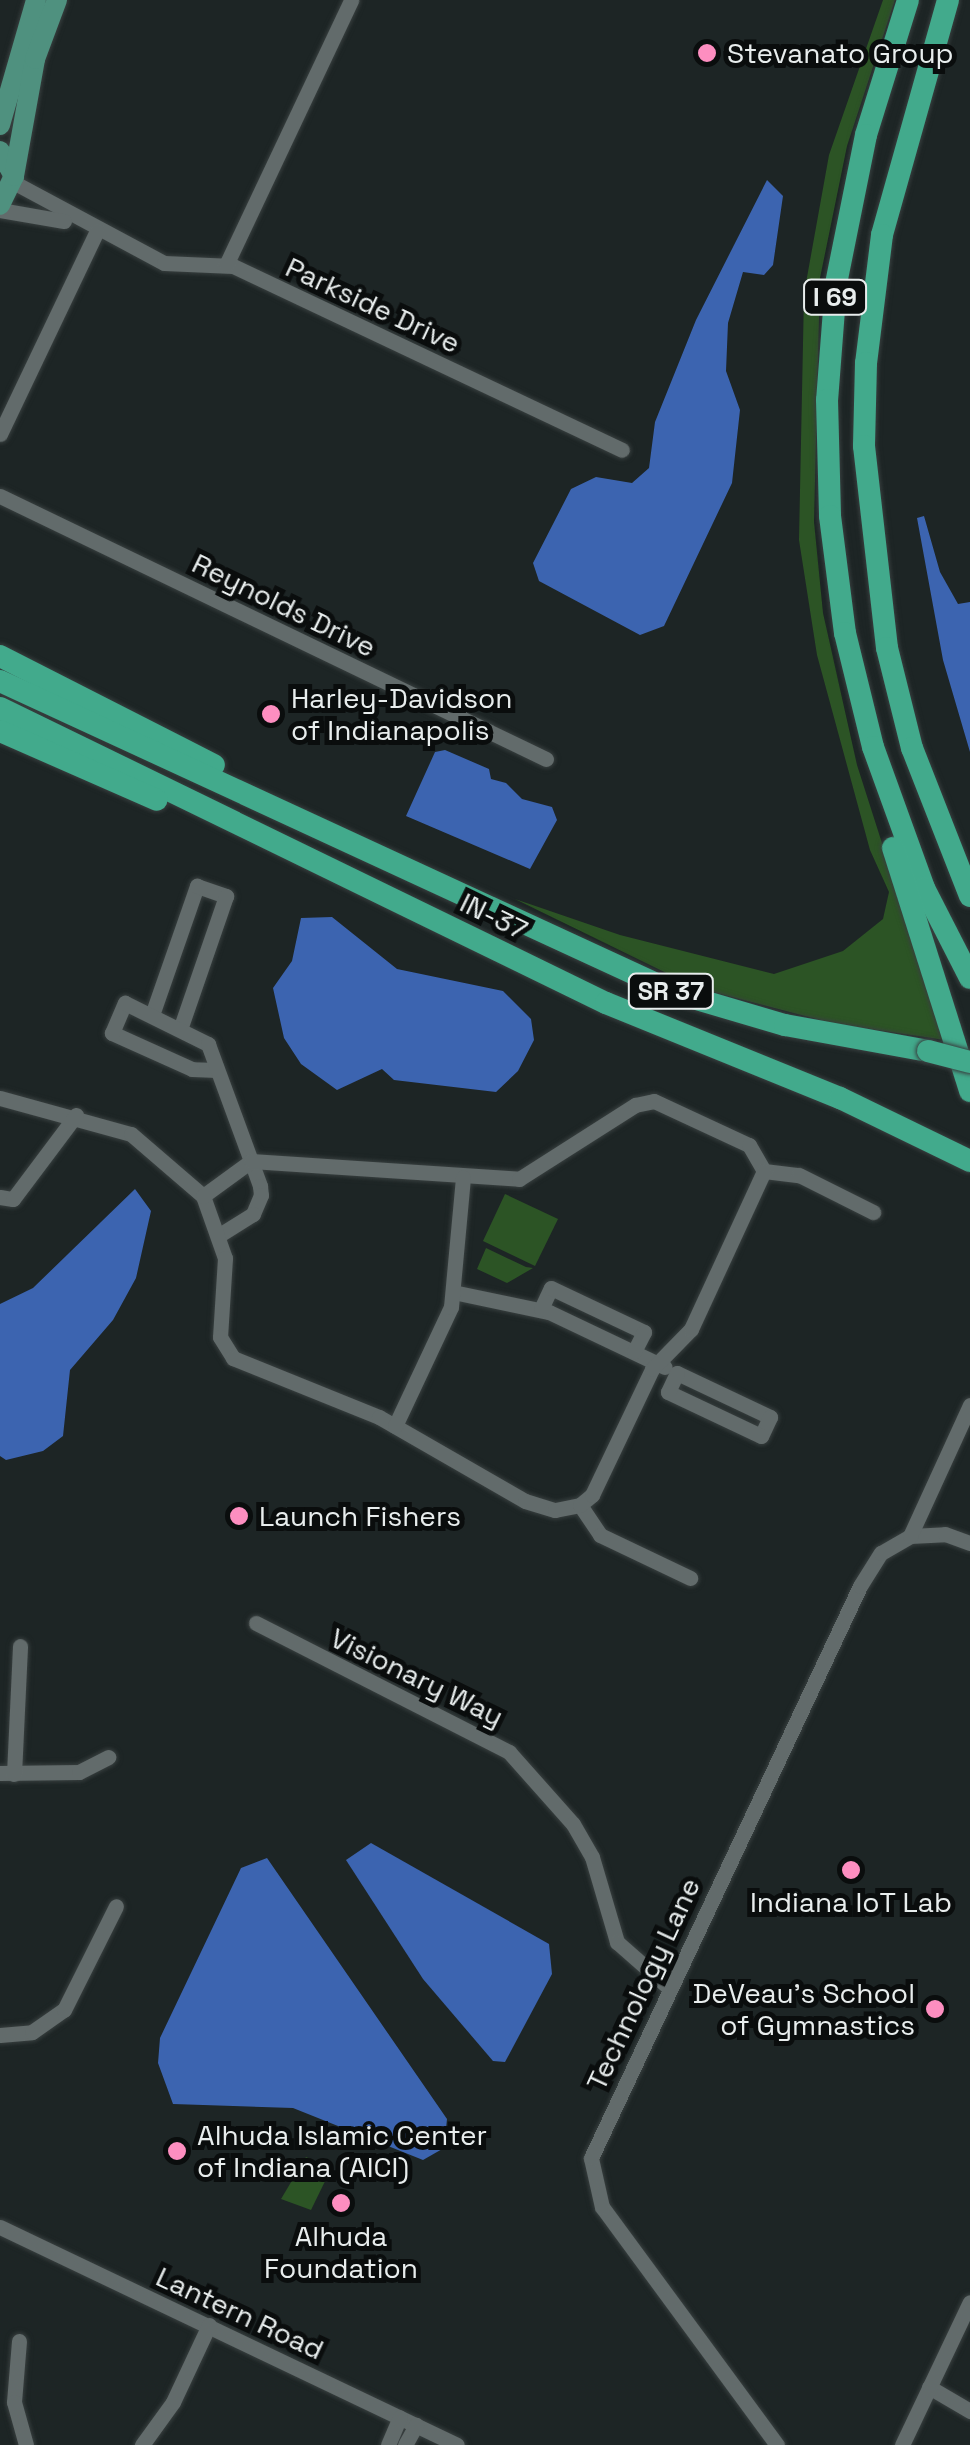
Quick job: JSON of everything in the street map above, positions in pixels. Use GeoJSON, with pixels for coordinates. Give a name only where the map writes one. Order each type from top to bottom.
{"type":"FeatureCollection","features":[{"type":"Feature","properties":{"kind":"highway","name":"I 69"},"geometry":{"type":"LineString","coordinates":[[908,0],[853,190],[828,386],[836,576],[877,761],[924,888],[970,978]]}},
{"type":"Feature","properties":{"kind":"highway","name":"I 69"},"geometry":{"type":"LineString","coordinates":[[948,0],[898,161],[869,328],[864,446],[874,573],[912,748],[970,896]]}},
{"type":"Feature","properties":{"kind":"highway"},"geometry":{"type":"LineString","coordinates":[[874,573],[931,787],[970,862]]}},
{"type":"Feature","properties":{"kind":"highway"},"geometry":{"type":"LineString","coordinates":[[0,656],[374,854]]}},
{"type":"Feature","properties":{"kind":"highway","name":"IN-37"},"geometry":{"type":"LineString","coordinates":[[0,681],[712,1006],[970,1062]]}},
{"type":"Feature","properties":{"kind":"highway","name":"IN-37"},"geometry":{"type":"LineString","coordinates":[[0,708],[652,1023],[912,1130],[970,1161]]}},
{"type":"Feature","properties":{"kind":"highway"},"geometry":{"type":"LineString","coordinates":[[0,731],[329,879],[410,908]]}},
{"type":"Feature","properties":{"kind":"highway"},"geometry":{"type":"LineString","coordinates":[[877,761],[893,849],[970,1090]]}},
{"type":"Feature","properties":{"kind":"main road"},"geometry":{"type":"LineString","coordinates":[[0,125],[36,0]]}},
{"type":"Feature","properties":{"kind":"main road"},"geometry":{"type":"LineString","coordinates":[[0,208],[14,179],[35,59],[57,0]]}},
{"type":"Feature","properties":{"kind":"main road"},"geometry":{"type":"LineString","coordinates":[[0,151],[14,179]]}},
{"type":"Feature","properties":{"kind":"street"},"geometry":{"type":"LineString","coordinates":[[226,265],[351,0]]}},
{"type":"Feature","properties":{"kind":"street","name":"Parkside Drive"},"geometry":{"type":"LineString","coordinates":[[14,179],[97,231],[164,263],[226,265],[622,450]]}},
{"type":"Feature","properties":{"kind":"street","name":"Parkside Drive"},"geometry":{"type":"LineString","coordinates":[[0,208],[44,214],[97,231]]}},
{"type":"Feature","properties":{"kind":"street"},"geometry":{"type":"LineString","coordinates":[[0,434],[97,231]]}},
{"type":"Feature","properties":{"kind":"street","name":"Reynolds Drive"},"geometry":{"type":"LineString","coordinates":[[0,496],[546,759]]}},
{"type":"Feature","properties":{"kind":"street"},"geometry":{"type":"LineString","coordinates":[[152,1016],[196,886],[226,896],[181,1028]]}},
{"type":"Feature","properties":{"kind":"street"},"geometry":{"type":"LineString","coordinates":[[217,1070],[192,1069],[112,1033],[125,1003],[203,1039],[217,1070],[251,1161],[259,1205],[220,1234]]}},
{"type":"Feature","properties":{"kind":"street"},"geometry":{"type":"LineString","coordinates":[[0,1098],[76,1116],[142,1140],[203,1196],[220,1234],[220,1338],[227,1353],[395,1426],[525,1501],[555,1510],[580,1505],[592,1495],[656,1363],[690,1330],[764,1171]]}},
{"type":"Feature","properties":{"kind":"street"},"geometry":{"type":"LineString","coordinates":[[203,1196],[251,1161],[519,1179],[634,1105],[654,1101],[749,1145],[764,1171]]}},
{"type":"Feature","properties":{"kind":"street"},"geometry":{"type":"LineString","coordinates":[[0,1214],[6,1198],[76,1116]]}},
{"type":"Feature","properties":{"kind":"street"},"geometry":{"type":"LineString","coordinates":[[764,1171],[791,1172],[872,1212]]}},
{"type":"Feature","properties":{"kind":"street"},"geometry":{"type":"LineString","coordinates":[[395,1426],[453,1292],[463,1178]]}},
{"type":"Feature","properties":{"kind":"street"},"geometry":{"type":"LineString","coordinates":[[541,1310],[552,1288],[644,1332],[634,1352]]}},
{"type":"Feature","properties":{"kind":"street"},"geometry":{"type":"LineString","coordinates":[[453,1292],[541,1310],[634,1352],[770,1417],[761,1436],[668,1392],[677,1373]]}},
{"type":"Feature","properties":{"kind":"street","name":"Technology Lane"},"geometry":{"type":"LineString","coordinates":[[777,2445],[602,2207],[591,2180],[598,2137],[868,1570],[886,1548],[910,1536],[970,1405]]}},
{"type":"Feature","properties":{"kind":"street"},"geometry":{"type":"LineString","coordinates":[[580,1505],[600,1536],[690,1578]]}},
{"type":"Feature","properties":{"kind":"street"},"geometry":{"type":"LineString","coordinates":[[910,1536],[945,1534],[970,1544]]}},
{"type":"Feature","properties":{"kind":"street","name":"Visionary Way"},"geometry":{"type":"LineString","coordinates":[[256,1623],[509,1752],[573,1824],[591,1857],[617,1942],[668,1987]]}},
{"type":"Feature","properties":{"kind":"street"},"geometry":{"type":"LineString","coordinates":[[20,1646],[7,1773],[79,1772],[108,1757]]}},
{"type":"Feature","properties":{"kind":"street"},"geometry":{"type":"LineString","coordinates":[[0,2035],[32,2032],[64,2010],[116,1906]]}},
{"type":"Feature","properties":{"kind":"street","name":"Lantern Road"},"geometry":{"type":"LineString","coordinates":[[0,2226],[458,2445]]}},
{"type":"Feature","properties":{"kind":"street"},"geometry":{"type":"LineString","coordinates":[[902,2445],[970,2302]]}},
{"type":"Feature","properties":{"kind":"street"},"geometry":{"type":"LineString","coordinates":[[142,2445],[173,2402],[209,2325]]}},
{"type":"Feature","properties":{"kind":"street"},"geometry":{"type":"LineString","coordinates":[[19,2342],[14,2402],[26,2445]]}},
{"type":"Feature","properties":{"kind":"street"},"geometry":{"type":"LineString","coordinates":[[929,2388],[970,2411]]}},
{"type":"Feature","properties":{"kind":"street"},"geometry":{"type":"LineString","coordinates":[[388,2445],[408,2421]]}},
{"type":"Feature","properties":{"kind":"street"},"geometry":{"type":"LineString","coordinates":[[405,2445],[408,2421]]}},
{"type":"Feature","properties":{"kind":"green space"},"geometry":{"type":"Polygon","coordinates":[[[883,0],[895,0],[847,146],[820,278],[814,522],[823,613],[857,765],[945,1040],[836,1024],[697,988],[515,899],[620,935],[774,974],[843,951],[883,919],[889,892],[870,850],[817,655],[799,540],[804,294],[829,155],[883,0]]]}},
{"type":"Feature","properties":{"kind":"green space"},"geometry":{"type":"Polygon","coordinates":[[[505,1194],[558,1219],[535,1266],[483,1241],[505,1194]]]}},
{"type":"Feature","properties":{"kind":"green space"},"geometry":{"type":"Polygon","coordinates":[[[486,1248],[533,1268],[507,1283],[477,1269],[486,1248]]]}},
{"type":"Feature","properties":{"kind":"green space"},"geometry":{"type":"Polygon","coordinates":[[[306,2157],[331,2169],[311,2210],[281,2199],[306,2157]]]}},
{"type":"Feature","properties":{"kind":"water"},"geometry":{"type":"Polygon","coordinates":[[[767,180],[783,196],[773,265],[764,275],[743,272],[728,323],[726,371],[740,410],[732,483],[664,626],[640,635],[539,581],[533,563],[571,489],[596,477],[632,483],[649,468],[655,422],[696,320],[767,180]]]}},
{"type":"Feature","properties":{"kind":"water"},"geometry":{"type":"Polygon","coordinates":[[[924,516],[940,572],[958,604],[970,602],[970,752],[943,660],[917,518],[924,516]]]}},
{"type":"Feature","properties":{"kind":"water"},"geometry":{"type":"Polygon","coordinates":[[[445,750],[489,769],[491,779],[506,783],[522,799],[552,807],[557,820],[530,869],[406,816],[435,752],[445,750]]]}},
{"type":"Feature","properties":{"kind":"water"},"geometry":{"type":"Polygon","coordinates":[[[332,917],[397,969],[503,991],[531,1019],[534,1040],[518,1071],[496,1092],[394,1080],[382,1069],[337,1090],[301,1064],[284,1038],[273,988],[292,961],[301,918],[332,917]]]}},
{"type":"Feature","properties":{"kind":"water"},"geometry":{"type":"Polygon","coordinates":[[[135,1189],[151,1211],[136,1278],[113,1320],[70,1370],[63,1436],[43,1451],[6,1460],[0,1456],[0,1304],[33,1288],[135,1189]]]}},
{"type":"Feature","properties":{"kind":"water"},"geometry":{"type":"Polygon","coordinates":[[[371,1843],[549,1944],[552,1974],[505,2062],[493,2061],[423,1979],[346,1860],[371,1843]]]}},
{"type":"Feature","properties":{"kind":"water"},"geometry":{"type":"Polygon","coordinates":[[[267,1858],[447,2119],[444,2148],[423,2160],[293,2108],[173,2104],[158,2063],[160,2038],[241,1868],[267,1858]]]}},
{"type":"Feature","properties":{"kind":"place","name":"Stevanato Group"},"geometry":{"type":"Point","coordinates":[707,53]}},
{"type":"Feature","properties":{"kind":"place","name":"Harley-Davidson of Indianapolis"},"geometry":{"type":"Point","coordinates":[271,714]}},
{"type":"Feature","properties":{"kind":"place","name":"Launch Fishers"},"geometry":{"type":"Point","coordinates":[239,1516]}},
{"type":"Feature","properties":{"kind":"place","name":"Indiana IoT Lab"},"geometry":{"type":"Point","coordinates":[851,1870]}},
{"type":"Feature","properties":{"kind":"place","name":"DeVeau's School of Gymnastics"},"geometry":{"type":"Point","coordinates":[935,2009]}},
{"type":"Feature","properties":{"kind":"place","name":"Alhuda Islamic Center of Indiana (AICI)"},"geometry":{"type":"Point","coordinates":[177,2151]}},
{"type":"Feature","properties":{"kind":"place","name":"Alhuda Foundation"},"geometry":{"type":"Point","coordinates":[341,2203]}}]}
